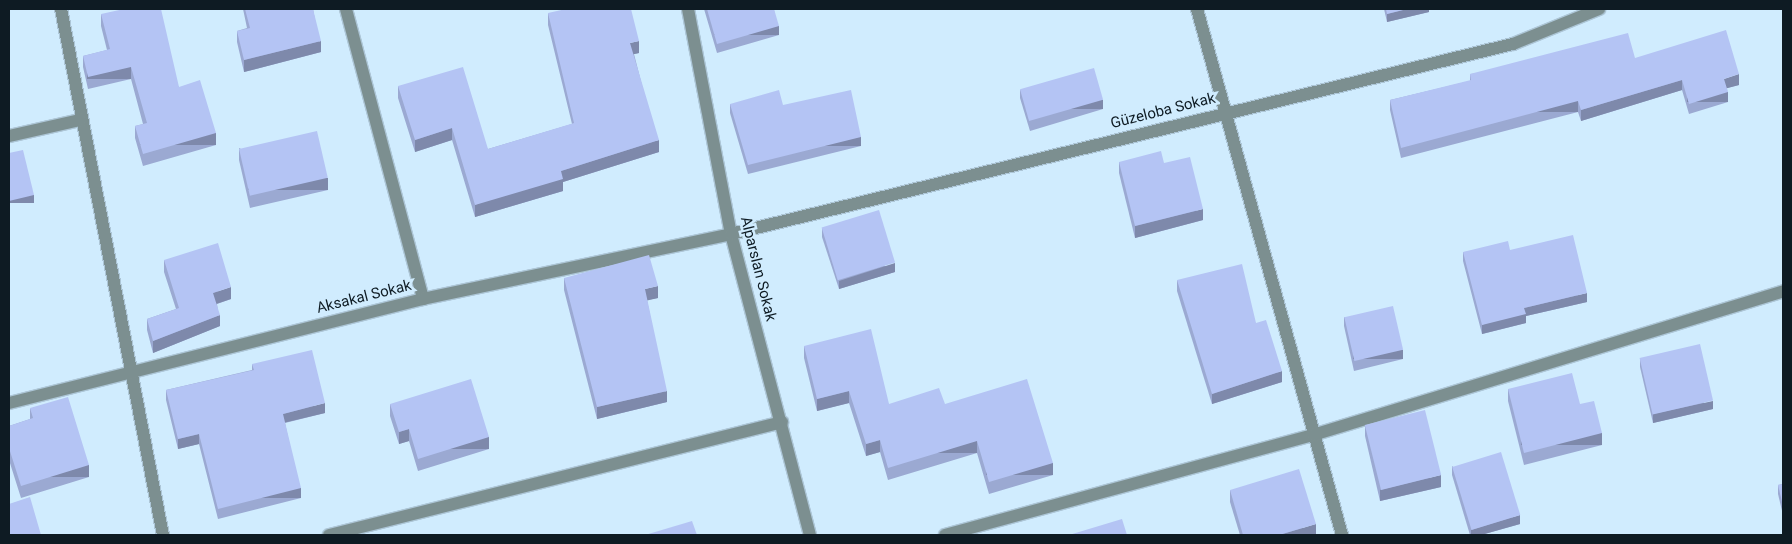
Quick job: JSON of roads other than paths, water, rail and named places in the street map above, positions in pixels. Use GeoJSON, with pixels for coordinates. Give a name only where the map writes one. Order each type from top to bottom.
{"type":"FeatureCollection","features":[{"type":"Feature","properties":{"kind":"street"},"geometry":{"type":"LineString","coordinates":[[61,9],[80,120],[134,373],[164,535]]}},
{"type":"Feature","properties":{"kind":"street"},"geometry":{"type":"LineString","coordinates":[[346,9],[423,299]]}},
{"type":"Feature","properties":{"kind":"street","name":"Alparslan Sokak"},"geometry":{"type":"LineString","coordinates":[[688,9],[731,234],[782,422],[810,535]]}},
{"type":"Feature","properties":{"kind":"street"},"geometry":{"type":"LineString","coordinates":[[1197,9],[1223,114],[1342,535]]}},
{"type":"Feature","properties":{"kind":"street","name":"Güzeloba Sokak"},"geometry":{"type":"LineString","coordinates":[[731,234],[1513,44],[1599,9]]}},
{"type":"Feature","properties":{"kind":"street"},"geometry":{"type":"LineString","coordinates":[[9,136],[80,120]]}},
{"type":"Feature","properties":{"kind":"street","name":"Aksakal Sokak"},"geometry":{"type":"LineString","coordinates":[[9,403],[423,299],[731,234]]}},
{"type":"Feature","properties":{"kind":"street"},"geometry":{"type":"LineString","coordinates":[[945,535],[1313,434],[1783,291]]}},
{"type":"Feature","properties":{"kind":"street"},"geometry":{"type":"LineString","coordinates":[[330,535],[782,422]]}}]}
